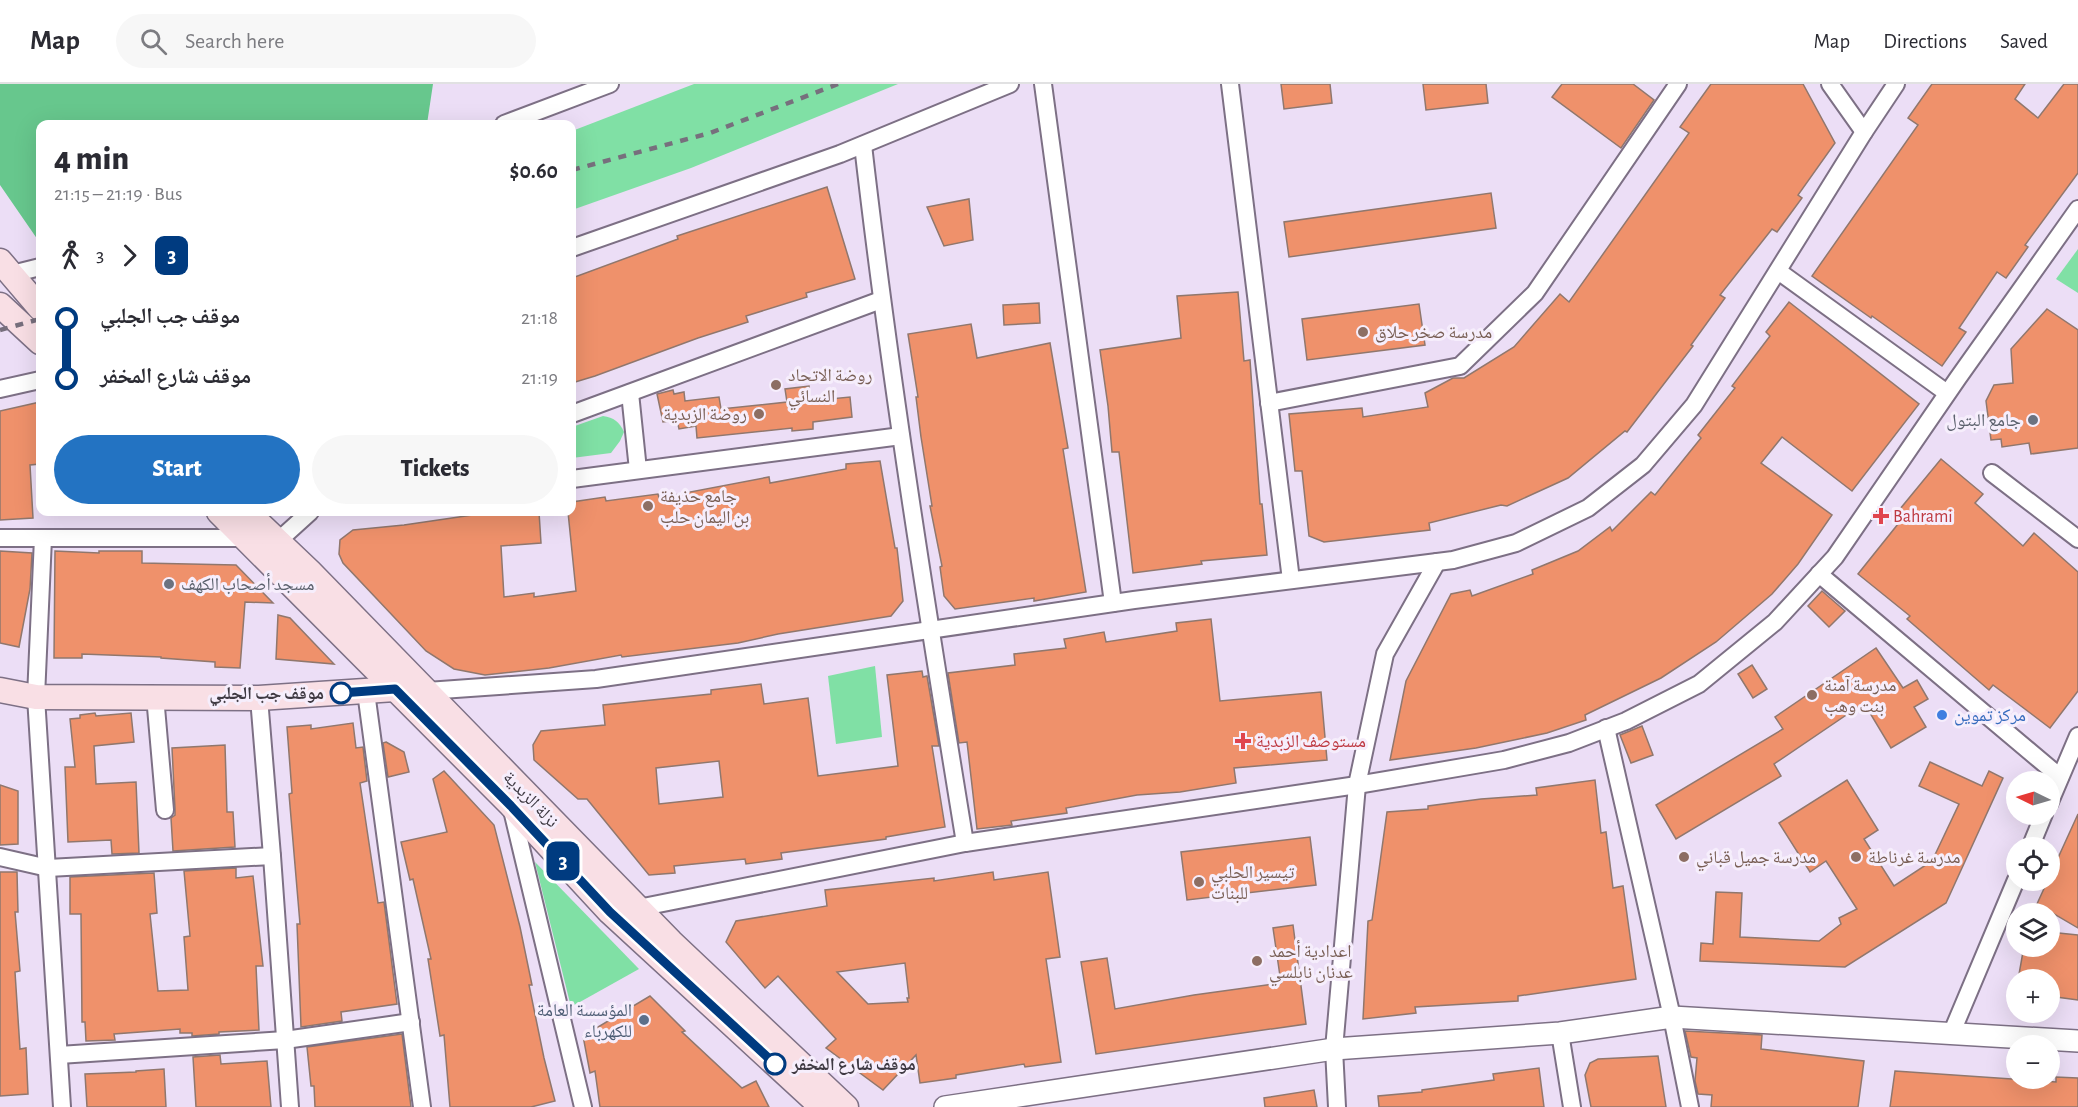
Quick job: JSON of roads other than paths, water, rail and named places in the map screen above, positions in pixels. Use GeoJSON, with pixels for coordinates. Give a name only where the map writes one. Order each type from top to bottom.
{"type":"FeatureCollection","features":[{"type":"Feature","properties":{"kind":"main road"},"geometry":{"type":"LineString","coordinates":[[6,268],[36,303]]}},
{"type":"Feature","properties":{"kind":"main road"},"geometry":{"type":"LineString","coordinates":[[0,305],[36,338]]}},
{"type":"Feature","properties":{"kind":"main road","name":"نزلة الزبدية"},"geometry":{"type":"LineString","coordinates":[[223,516],[248,538],[511,806],[610,912],[822,1107]]}},
{"type":"Feature","properties":{"kind":"main road","name":"نزلة الزبدية"},"geometry":{"type":"LineString","coordinates":[[251,516],[427,691],[671,942],[846,1107]]}},
{"type":"Feature","properties":{"kind":"main road"},"geometry":{"type":"LineString","coordinates":[[0,690],[36,697],[259,698],[395,689]]}},
{"type":"Feature","properties":{"kind":"street"},"geometry":{"type":"LineString","coordinates":[[515,120],[610,84]]}},
{"type":"Feature","properties":{"kind":"street"},"geometry":{"type":"LineString","coordinates":[[576,247],[863,145],[1010,84]]}},
{"type":"Feature","properties":{"kind":"street"},"geometry":{"type":"LineString","coordinates":[[1043,84],[1113,603]]}},
{"type":"Feature","properties":{"kind":"street"},"geometry":{"type":"LineString","coordinates":[[1230,84],[1291,580]]}},
{"type":"Feature","properties":{"kind":"street"},"geometry":{"type":"LineString","coordinates":[[1269,403],[1460,366],[1535,293],[1678,84]]}},
{"type":"Feature","properties":{"kind":"street"},"geometry":{"type":"LineString","coordinates":[[1830,84],[1864,132]]}},
{"type":"Feature","properties":{"kind":"street"},"geometry":{"type":"LineString","coordinates":[[427,691],[596,679],[1113,603],[1454,560],[1516,543],[1588,508],[1643,465],[1694,405],[1896,84]]}},
{"type":"Feature","properties":{"kind":"street"},"geometry":{"type":"LineString","coordinates":[[863,145],[881,300],[930,631],[965,843]]}},
{"type":"Feature","properties":{"kind":"street"},"geometry":{"type":"LineString","coordinates":[[638,908],[965,843],[1357,785],[1504,760],[1569,743],[1606,729],[1699,684],[1775,622],[1835,557],[1947,393],[2078,209]]}},
{"type":"Feature","properties":{"kind":"street"},"geometry":{"type":"LineString","coordinates":[[6,268],[36,267]]}},
{"type":"Feature","properties":{"kind":"street"},"geometry":{"type":"LineString","coordinates":[[1778,271],[1947,393]]}},
{"type":"Feature","properties":{"kind":"street"},"geometry":{"type":"LineString","coordinates":[[576,413],[881,300]]}},
{"type":"Feature","properties":{"kind":"street"},"geometry":{"type":"LineString","coordinates":[[0,389],[36,381]]}},
{"type":"Feature","properties":{"kind":"street"},"geometry":{"type":"LineString","coordinates":[[630,393],[638,470]]}},
{"type":"Feature","properties":{"kind":"street"},"geometry":{"type":"LineString","coordinates":[[576,478],[901,436]]}},
{"type":"Feature","properties":{"kind":"street"},"geometry":{"type":"LineString","coordinates":[[1992,473],[2078,539]]}},
{"type":"Feature","properties":{"kind":"street"},"geometry":{"type":"LineString","coordinates":[[278,541],[306,516]]}},
{"type":"Feature","properties":{"kind":"street"},"geometry":{"type":"LineString","coordinates":[[43,537],[36,697],[62,1107]]}},
{"type":"Feature","properties":{"kind":"street"},"geometry":{"type":"LineString","coordinates":[[0,538],[248,538]]}},
{"type":"Feature","properties":{"kind":"street"},"geometry":{"type":"LineString","coordinates":[[1337,1107],[1334,1049],[1357,785],[1385,654],[1437,562]]}},
{"type":"Feature","properties":{"kind":"street"},"geometry":{"type":"LineString","coordinates":[[1820,574],[2053,771]]}},
{"type":"Feature","properties":{"kind":"street"},"geometry":{"type":"LineString","coordinates":[[366,692],[422,1107]]}},
{"type":"Feature","properties":{"kind":"street"},"geometry":{"type":"LineString","coordinates":[[155,696],[165,810]]}},
{"type":"Feature","properties":{"kind":"street"},"geometry":{"type":"LineString","coordinates":[[259,698],[290,1107]]}},
{"type":"Feature","properties":{"kind":"street"},"geometry":{"type":"LineString","coordinates":[[1606,729],[1672,1017],[1690,1107]]}},
{"type":"Feature","properties":{"kind":"street"},"geometry":{"type":"LineString","coordinates":[[2060,777],[2078,736]]}},
{"type":"Feature","properties":{"kind":"street"},"geometry":{"type":"LineString","coordinates":[[511,806],[583,1107]]}},
{"type":"Feature","properties":{"kind":"street"},"geometry":{"type":"LineString","coordinates":[[0,857],[48,868],[272,856]]}},
{"type":"Feature","properties":{"kind":"street"},"geometry":{"type":"LineString","coordinates":[[1952,1032],[2011,891]]}},
{"type":"Feature","properties":{"kind":"street"},"geometry":{"type":"LineString","coordinates":[[945,1107],[1334,1049],[1560,1033],[1672,1017],[2078,1041]]}},
{"type":"Feature","properties":{"kind":"street"},"geometry":{"type":"LineString","coordinates":[[59,1055],[285,1040],[411,1022]]}},
{"type":"Feature","properties":{"kind":"street"},"geometry":{"type":"LineString","coordinates":[[1560,1033],[1572,1107]]}},
{"type":"Feature","properties":{"kind":"railway"},"geometry":{"type":"LineString","coordinates":[[576,169],[710,133],[838,84]]}},
{"type":"Feature","properties":{"kind":"railway"},"geometry":{"type":"LineString","coordinates":[[0,330],[36,320]]}},
{"type":"Feature","properties":{"kind":"place","name":"مدرسة صخر حلاق"},"geometry":{"type":"Point","coordinates":[1363,332]}},
{"type":"Feature","properties":{"kind":"place","name":"روضة الاتحاد النسائي"},"geometry":{"type":"Point","coordinates":[776,385]}},
{"type":"Feature","properties":{"kind":"place","name":"روضة الزبدية"},"geometry":{"type":"Point","coordinates":[759,414]}},
{"type":"Feature","properties":{"kind":"place","name":"جامع البتول"},"geometry":{"type":"Point","coordinates":[2033,420]}},
{"type":"Feature","properties":{"kind":"place","name":"جامع حذيفة بن اليمان حلب"},"geometry":{"type":"Point","coordinates":[648,506]}},
{"type":"Feature","properties":{"kind":"place","name":"Bahrami"},"geometry":{"type":"Point","coordinates":[1881,516]}},
{"type":"Feature","properties":{"kind":"place","name":"مسجد أصحاب الكهف"},"geometry":{"type":"Point","coordinates":[169,584]}},
{"type":"Feature","properties":{"kind":"place","name":"موقف جب الجلبي"},"geometry":{"type":"Point","coordinates":[341,693]}},
{"type":"Feature","properties":{"kind":"place","name":"مدرسة آمنة بنت وهب"},"geometry":{"type":"Point","coordinates":[1812,695]}},
{"type":"Feature","properties":{"kind":"place","name":"مركز تموين"},"geometry":{"type":"Point","coordinates":[1942,715]}},
{"type":"Feature","properties":{"kind":"place","name":"مستوصف الزبدية"},"geometry":{"type":"Point","coordinates":[1243,741]}},
{"type":"Feature","properties":{"kind":"place","name":"مدرسة جميل قباني"},"geometry":{"type":"Point","coordinates":[1684,857]}},
{"type":"Feature","properties":{"kind":"place","name":"مدرسة غرناطة"},"geometry":{"type":"Point","coordinates":[1856,857]}},
{"type":"Feature","properties":{"kind":"place","name":"تيسير الحلبي للبنات"},"geometry":{"type":"Point","coordinates":[1199,882]}},
{"type":"Feature","properties":{"kind":"place","name":"اعدادية أحمد عدنان نابلسي"},"geometry":{"type":"Point","coordinates":[1257,961]}},
{"type":"Feature","properties":{"kind":"place","name":"المؤسسة العامة للكهرباء"},"geometry":{"type":"Point","coordinates":[644,1020]}},
{"type":"Feature","properties":{"kind":"place","name":"موقف شارع المخفر"},"geometry":{"type":"Point","coordinates":[775,1064]}}]}
